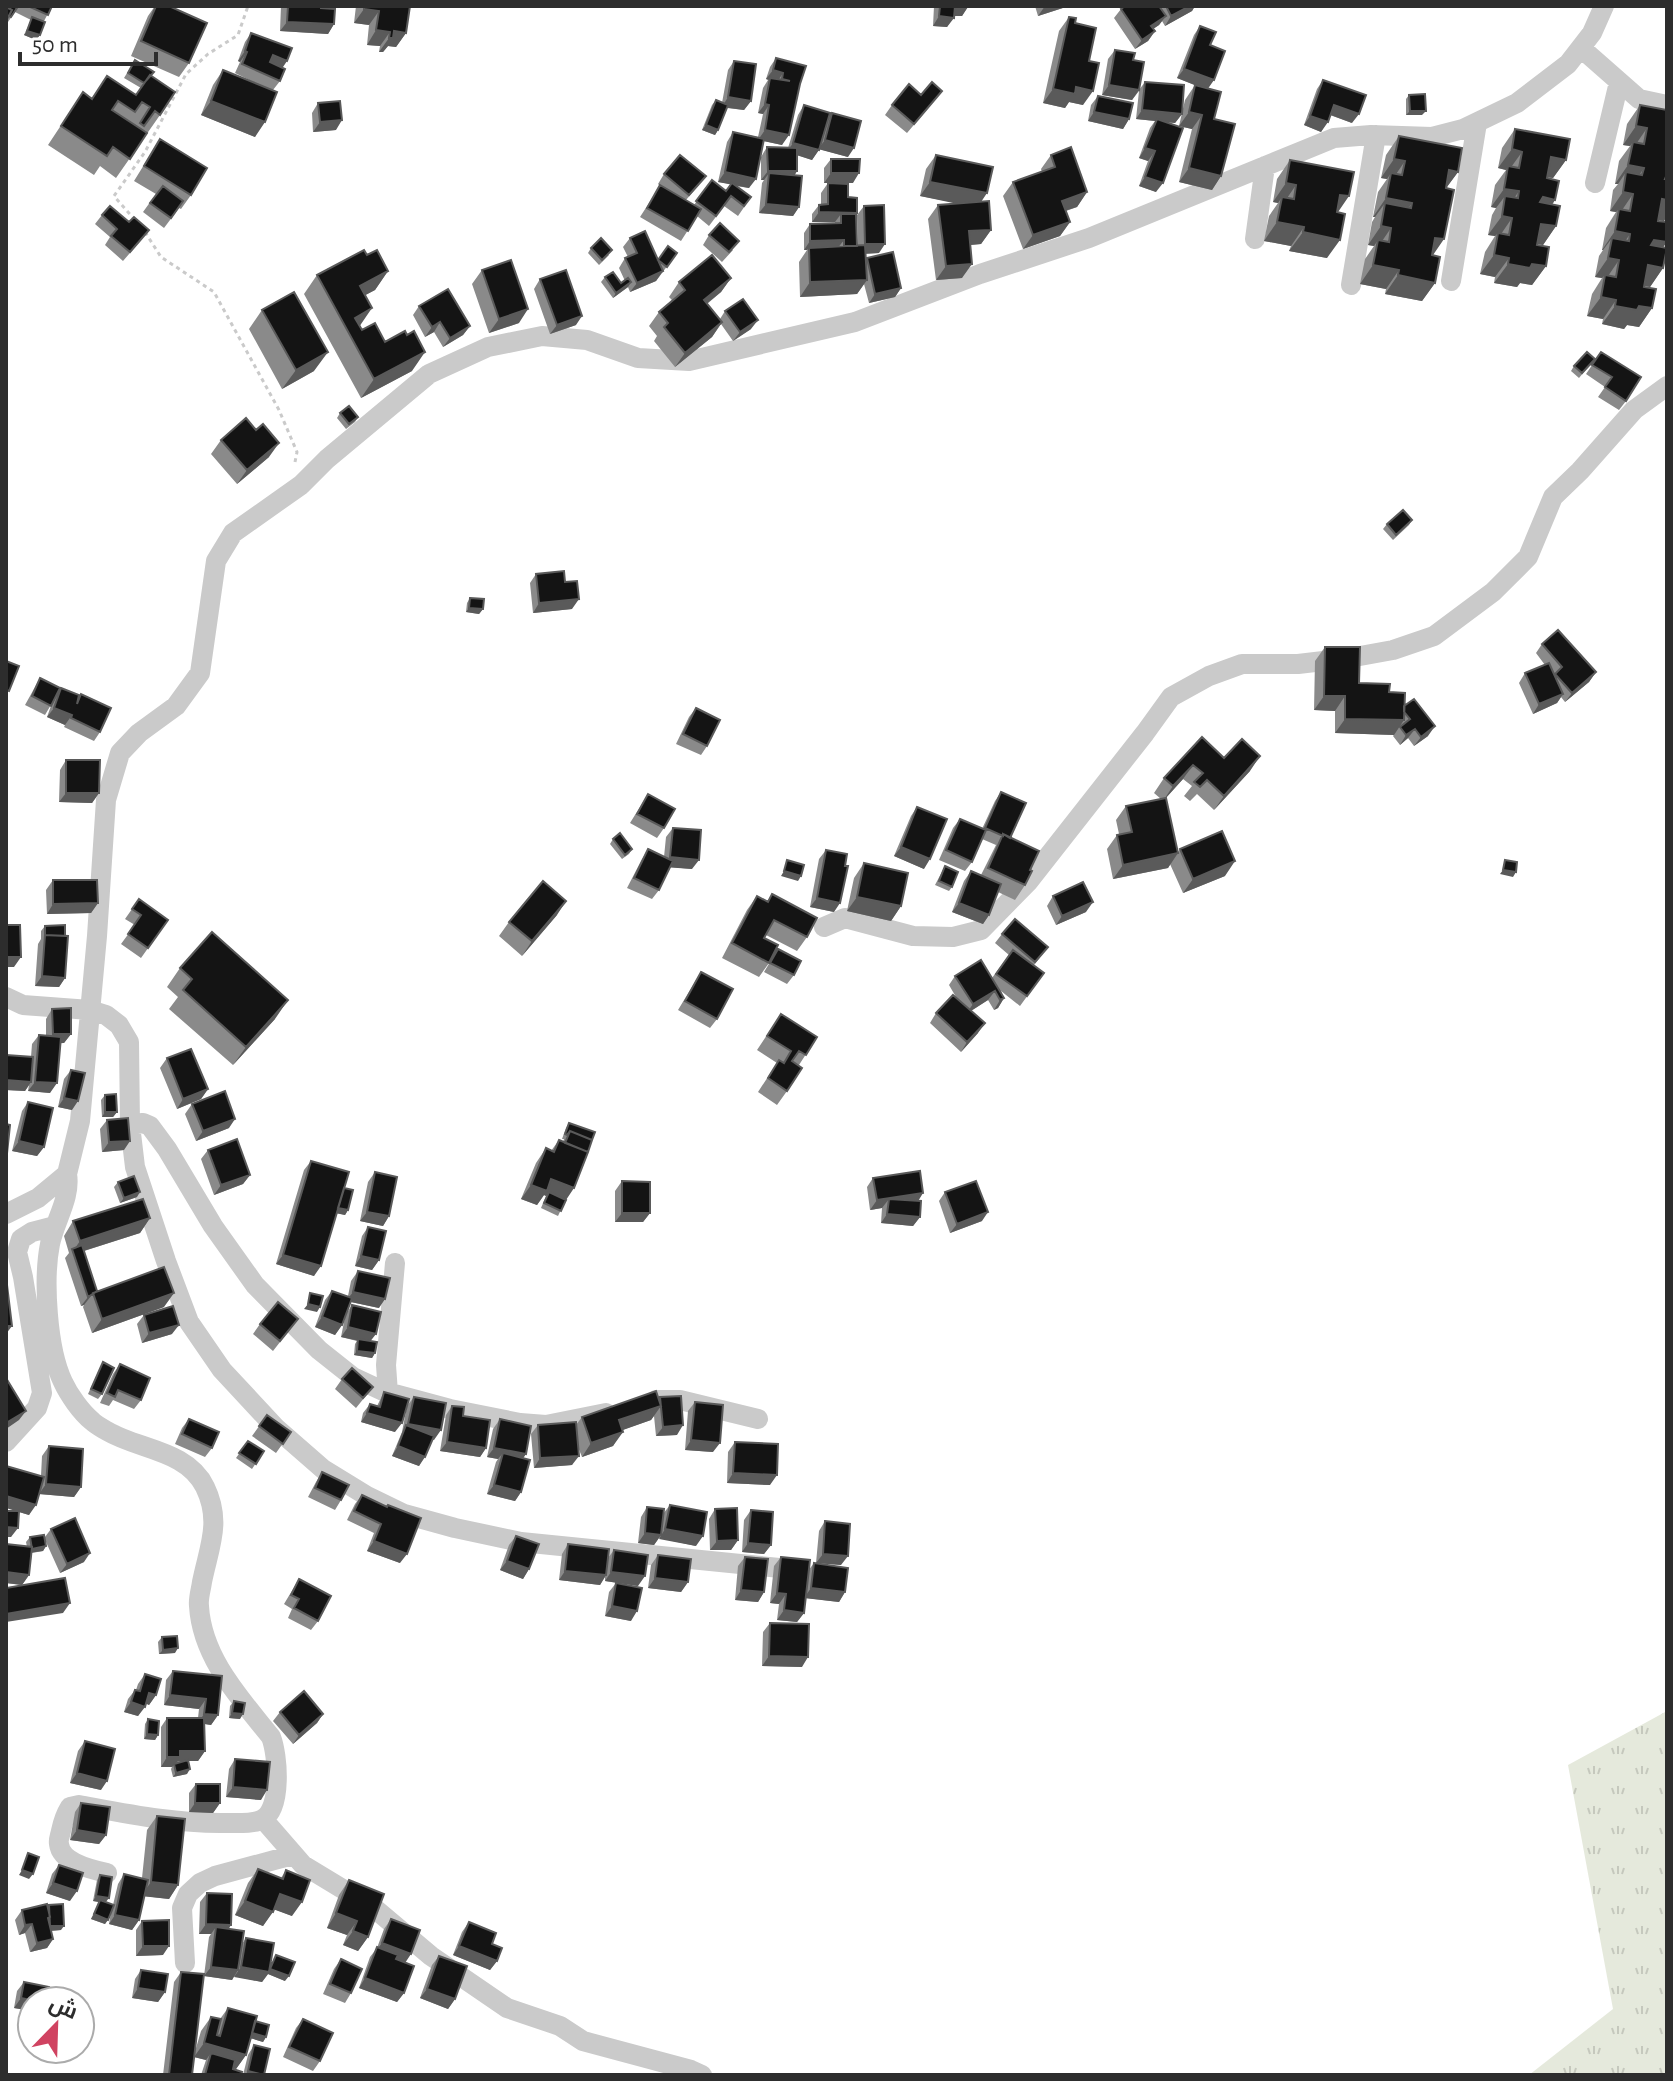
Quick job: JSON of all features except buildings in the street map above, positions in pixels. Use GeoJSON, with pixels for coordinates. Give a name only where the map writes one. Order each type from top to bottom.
{"type":"FeatureCollection","features":[{"type":"Feature","properties":{"kind":"street"},"geometry":{"type":"LineString","coordinates":[[107,1873],[84,1868],[63,1852],[59,1844],[63,1817],[70,1807],[79,1805],[200,1824],[243,1823],[263,1819],[273,1809],[277,1780],[275,1748],[271,1737],[214,1662],[203,1635],[198,1603],[215,1528],[205,1486],[179,1460],[116,1436],[92,1421],[62,1381],[53,1347],[46,1267],[55,1226],[66,1197],[67,1174],[80,1121],[106,800],[120,753],[139,733],[176,706],[200,673],[216,561],[233,533],[289,493],[429,374],[488,347],[542,336],[587,340],[638,358],[689,361],[855,322],[980,274],[1089,238],[1334,138],[1376,135],[1432,137],[1463,129],[1517,103],[1568,64],[1592,33],[1604,6]]}},
{"type":"Feature","properties":{"kind":"street"},"geometry":{"type":"LineString","coordinates":[[1581,48],[1639,99],[1667,105]]}},
{"type":"Feature","properties":{"kind":"street"},"geometry":{"type":"LineString","coordinates":[[1595,183],[1619,82]]}},
{"type":"Feature","properties":{"kind":"street"},"geometry":{"type":"LineString","coordinates":[[1451,281],[1477,123]]}},
{"type":"Feature","properties":{"kind":"street"},"geometry":{"type":"LineString","coordinates":[[1351,285],[1376,135]]}},
{"type":"Feature","properties":{"kind":"street"},"geometry":{"type":"LineString","coordinates":[[1255,239],[1265,166]]}},
{"type":"Feature","properties":{"kind":"street"},"geometry":{"type":"LineString","coordinates":[[824,927],[845,918],[913,936],[953,937],[981,930],[1028,882],[1171,697],[1209,676],[1242,664],[1298,664],[1349,658],[1393,650],[1434,636],[1493,592],[1528,557],[1553,497],[1634,410],[1667,386]]}},
{"type":"Feature","properties":{"kind":"street"},"geometry":{"type":"LineString","coordinates":[[6,997],[23,1005],[90,1010],[106,1015],[119,1025],[129,1042],[130,1125],[135,1167],[189,1322],[222,1370],[276,1428],[323,1469],[404,1514],[521,1542],[800,1570]]}},
{"type":"Feature","properties":{"kind":"street"},"geometry":{"type":"LineString","coordinates":[[130,1125],[143,1123],[150,1126],[213,1226],[255,1285],[319,1350],[353,1377],[388,1393],[520,1423],[546,1425],[659,1400],[680,1400],[758,1419]]}},
{"type":"Feature","properties":{"kind":"street"},"geometry":{"type":"LineString","coordinates":[[6,1214],[38,1198],[67,1174]]}},
{"type":"Feature","properties":{"kind":"street"},"geometry":{"type":"LineString","coordinates":[[6,1442],[37,1408],[42,1393],[17,1252],[21,1239],[32,1232],[55,1226]]}},
{"type":"Feature","properties":{"kind":"street"},"geometry":{"type":"LineString","coordinates":[[388,1393],[386,1365],[395,1263]]}},
{"type":"Feature","properties":{"kind":"street"},"geometry":{"type":"LineString","coordinates":[[263,1819],[303,1865],[374,1908],[431,1956],[507,2008],[560,2026],[583,2041],[702,2075]]}},
{"type":"Feature","properties":{"kind":"street"},"geometry":{"type":"LineString","coordinates":[[185,1963],[182,1908],[188,1894],[200,1883],[215,1876],[293,1855]]}},
{"type":"Feature","properties":{"kind":"path"},"geometry":{"type":"LineString","coordinates":[[248,6],[238,35],[208,54],[186,74],[145,152],[114,196],[147,234],[161,257],[214,292],[279,410],[297,452],[289,493]]}},
{"type":"Feature","properties":{"kind":"green space"},"geometry":{"type":"Polygon","coordinates":[[[1667,1711],[1667,2075],[1529,2075],[1613,2009],[1568,1765],[1667,1711]]]}}]}
